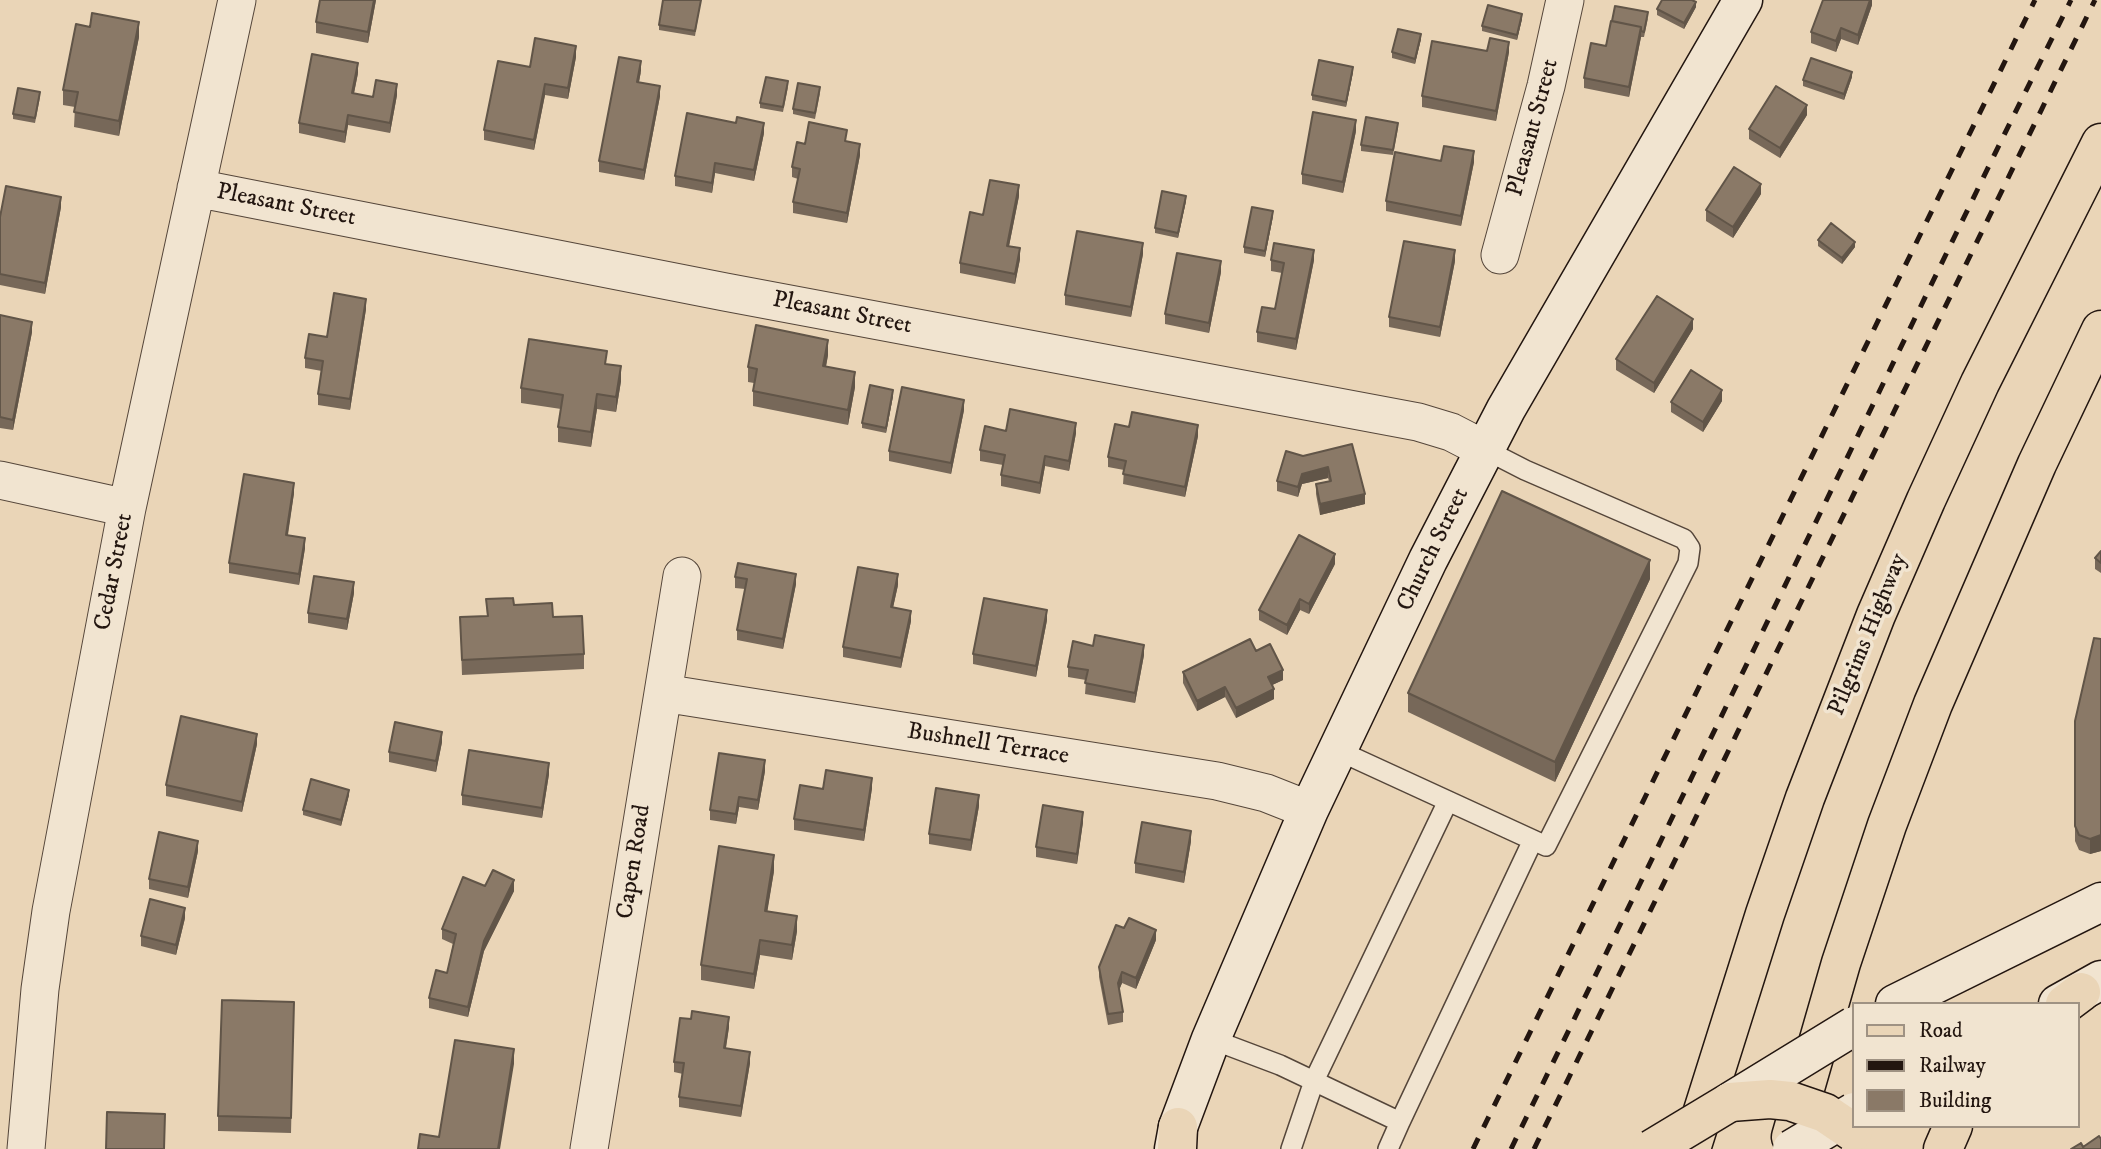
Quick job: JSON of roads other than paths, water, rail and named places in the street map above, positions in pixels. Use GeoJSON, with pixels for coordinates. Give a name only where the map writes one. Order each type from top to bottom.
{"type":"FeatureCollection","features":[{"type":"Feature","properties":{"kind":"main road","name":"Church Street"},"geometry":{"type":"LineString","coordinates":[[1173,1143],[1212,1039],[1310,810],[1428,559],[1485,449],[1743,0]]}},
{"type":"Feature","properties":{"kind":"main road","name":"Pilgrims Highway"},"geometry":{"type":"LineString","coordinates":[[1692,1149],[1733,1011],[1777,880],[1876,615],[1980,383],[2101,143]]}},
{"type":"Feature","properties":{"kind":"main road"},"geometry":{"type":"LineString","coordinates":[[1790,1149],[1828,1004],[1867,884],[1933,704],[2026,487],[2101,330]]}},
{"type":"Feature","properties":{"kind":"main road"},"geometry":{"type":"LineString","coordinates":[[1899,1002],[2101,902]]}},
{"type":"Feature","properties":{"kind":"main road"},"geometry":{"type":"LineString","coordinates":[[1652,1149],[1853,1027]]}},
{"type":"Feature","properties":{"kind":"main road"},"geometry":{"type":"LineString","coordinates":[[1801,1149],[1811,1065]]}},
{"type":"Feature","properties":{"kind":"main road"},"geometry":{"type":"LineString","coordinates":[[1730,1102],[1770,1099],[1790,1101],[1825,1113],[1854,1129]]}},
{"type":"Feature","properties":{"kind":"main road"},"geometry":{"type":"LineString","coordinates":[[1943,1149],[1952,1128]]}},
{"type":"Feature","properties":{"kind":"main road"},"geometry":{"type":"LineString","coordinates":[[1790,1149],[1854,1129]]}},
{"type":"Feature","properties":{"kind":"street","name":"Cedar Street"},"geometry":{"type":"LineString","coordinates":[[26,1149],[40,989],[51,911],[127,508],[237,0]]}},
{"type":"Feature","properties":{"kind":"street","name":"Pleasant Street"},"geometry":{"type":"LineString","coordinates":[[1500,255],[1546,86],[1565,0]]}},
{"type":"Feature","properties":{"kind":"street","name":"Pleasant Street"},"geometry":{"type":"LineString","coordinates":[[196,188],[725,292],[1418,422],[1451,432],[1485,449]]}},
{"type":"Feature","properties":{"kind":"street"},"geometry":{"type":"LineString","coordinates":[[0,480],[127,508]]}},
{"type":"Feature","properties":{"kind":"street","name":"Capen Road"},"geometry":{"type":"LineString","coordinates":[[589,1149],[682,576]]}},
{"type":"Feature","properties":{"kind":"street","name":"Bushnell Terrace"},"geometry":{"type":"LineString","coordinates":[[663,693],[1217,781],[1266,793],[1310,810]]}},
{"type":"Feature","properties":{"kind":"lane"},"geometry":{"type":"LineString","coordinates":[[1337,750],[1546,846],[1688,563],[1690,548],[1684,540],[1525,470],[1485,449]]}},
{"type":"Feature","properties":{"kind":"lane"},"geometry":{"type":"LineString","coordinates":[[1291,1149],[1314,1080],[1448,801]]}},
{"type":"Feature","properties":{"kind":"lane"},"geometry":{"type":"LineString","coordinates":[[1388,1149],[1533,840]]}},
{"type":"Feature","properties":{"kind":"lane"},"geometry":{"type":"LineString","coordinates":[[1212,1039],[1314,1080],[1400,1122]]}},
{"type":"Feature","properties":{"kind":"railway"},"geometry":{"type":"LineString","coordinates":[[1473,1149],[2035,0]]}},
{"type":"Feature","properties":{"kind":"railway"},"geometry":{"type":"LineString","coordinates":[[1511,1149],[2071,0]]}},
{"type":"Feature","properties":{"kind":"railway"},"geometry":{"type":"LineString","coordinates":[[1534,1149],[2095,0]]}}]}
